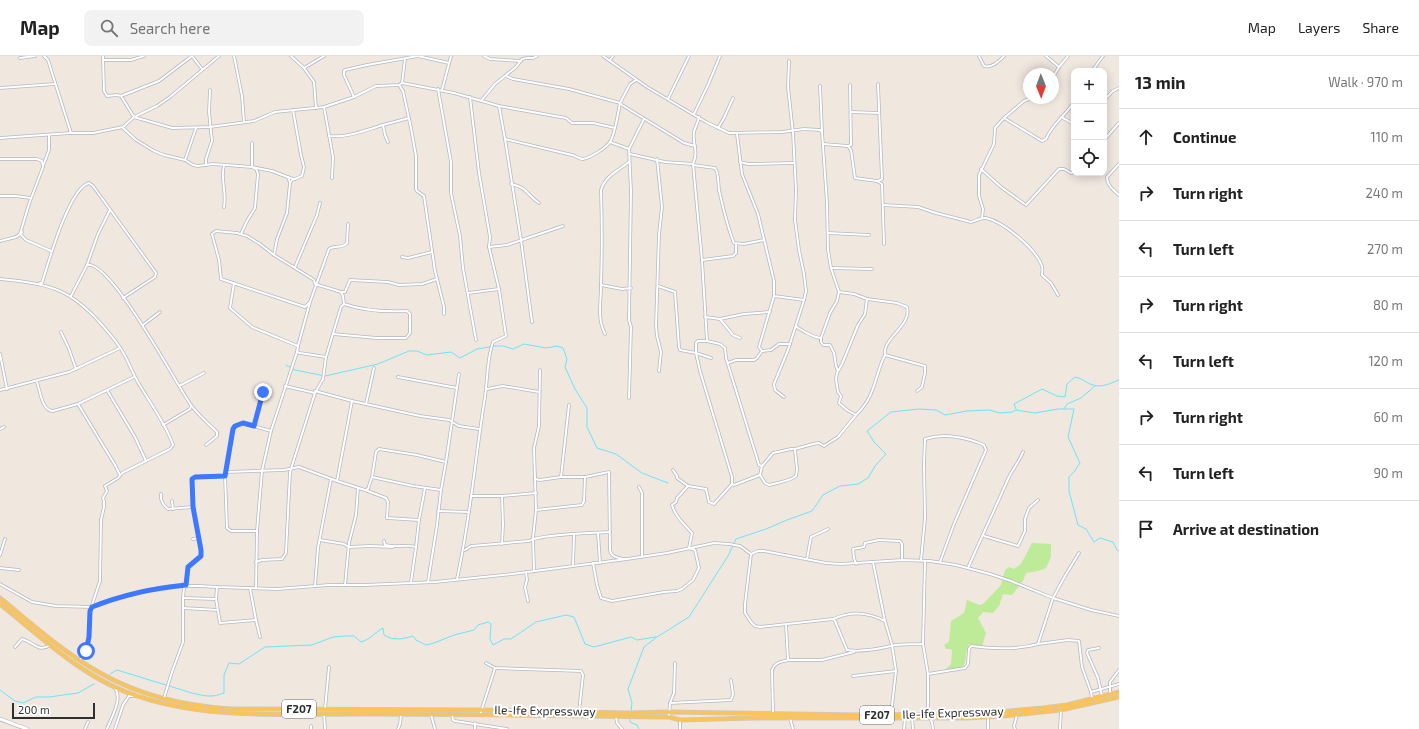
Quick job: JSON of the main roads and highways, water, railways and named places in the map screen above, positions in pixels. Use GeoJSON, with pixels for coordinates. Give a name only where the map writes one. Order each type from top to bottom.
{"type":"FeatureCollection","features":[{"type":"Feature","properties":{"kind":"main road","name":"Ile-Ife Expressway"},"geometry":{"type":"LineString","coordinates":[[0,598],[79,660],[102,675],[126,686],[188,705],[212,708],[325,709],[402,714],[631,715]]}},
{"type":"Feature","properties":{"kind":"main road","name":"Ile-Ife Expressway"},"geometry":{"type":"LineString","coordinates":[[0,604],[50,645],[85,670],[111,685],[125,692],[178,707],[200,711],[231,713],[324,713],[480,710],[659,715],[680,720],[755,716],[768,713],[891,714],[988,717],[1067,705],[1119,692]]}},
{"type":"Feature","properties":{"kind":"main road","name":"Ile-Ife Expressway"},"geometry":{"type":"LineString","coordinates":[[659,715],[669,712],[755,716],[768,718],[912,718],[975,714],[1017,714],[1061,710],[1119,697]]}},
{"type":"Feature","properties":{"kind":"main road"},"geometry":{"type":"LineString","coordinates":[[768,713],[768,718]]}},
{"type":"Feature","properties":{"kind":"main road"},"geometry":{"type":"LineString","coordinates":[[0,719],[27,729]]}},
{"type":"Feature","properties":{"kind":"waterway"},"geometry":{"type":"LineString","coordinates":[[286,365],[295,370],[325,376],[378,364],[409,351],[417,351],[427,355],[451,352],[460,358],[477,349],[495,346],[503,346],[513,349],[524,344],[546,348],[557,346],[563,348],[567,359],[565,367],[575,389],[587,408],[587,427],[597,448],[616,454],[642,473],[668,483]]}},
{"type":"Feature","properties":{"kind":"waterway"},"geometry":{"type":"LineString","coordinates":[[1016,409],[1014,404],[1042,389],[1057,396],[1065,397],[1067,384],[1075,377],[1096,386],[1106,385],[1119,380]]}},
{"type":"Feature","properties":{"kind":"waterway"},"geometry":{"type":"LineString","coordinates":[[1064,409],[1067,404],[1081,398],[1095,386]]}},
{"type":"Feature","properties":{"kind":"waterway"},"geometry":{"type":"LineString","coordinates":[[631,711],[632,703],[628,689],[644,647],[689,617],[728,556],[736,539],[812,511],[823,495],[840,486],[858,484],[868,478],[875,466],[886,454],[874,442],[867,431],[891,412],[919,409],[936,410],[945,415],[967,411],[989,410],[1000,413],[1012,412],[1016,410],[1035,413],[1058,409],[1074,409],[1068,437],[1080,463],[1069,477],[1069,491],[1078,525],[1086,529],[1094,542],[1100,538],[1113,542],[1119,551]]}},
{"type":"Feature","properties":{"kind":"waterway"},"geometry":{"type":"LineString","coordinates":[[110,674],[117,670],[192,693],[212,696],[224,693],[224,675],[229,663],[239,664],[265,647],[312,645],[333,637],[345,636],[354,636],[361,642],[383,628],[384,635],[387,637],[398,639],[413,636],[416,640],[426,645],[474,630],[478,625],[488,622],[491,624],[490,639],[493,645],[504,639],[511,639],[536,622],[566,615],[574,617],[585,644],[594,647],[631,637],[637,640],[656,637]]}},
{"type":"Feature","properties":{"kind":"waterway"},"geometry":{"type":"LineString","coordinates":[[0,690],[15,701],[23,703],[36,697],[49,697],[78,693],[94,684]]}},
{"type":"Feature","properties":{"kind":"waterway"},"geometry":{"type":"LineString","coordinates":[[630,718],[630,722],[637,725],[639,729]]}}]}
